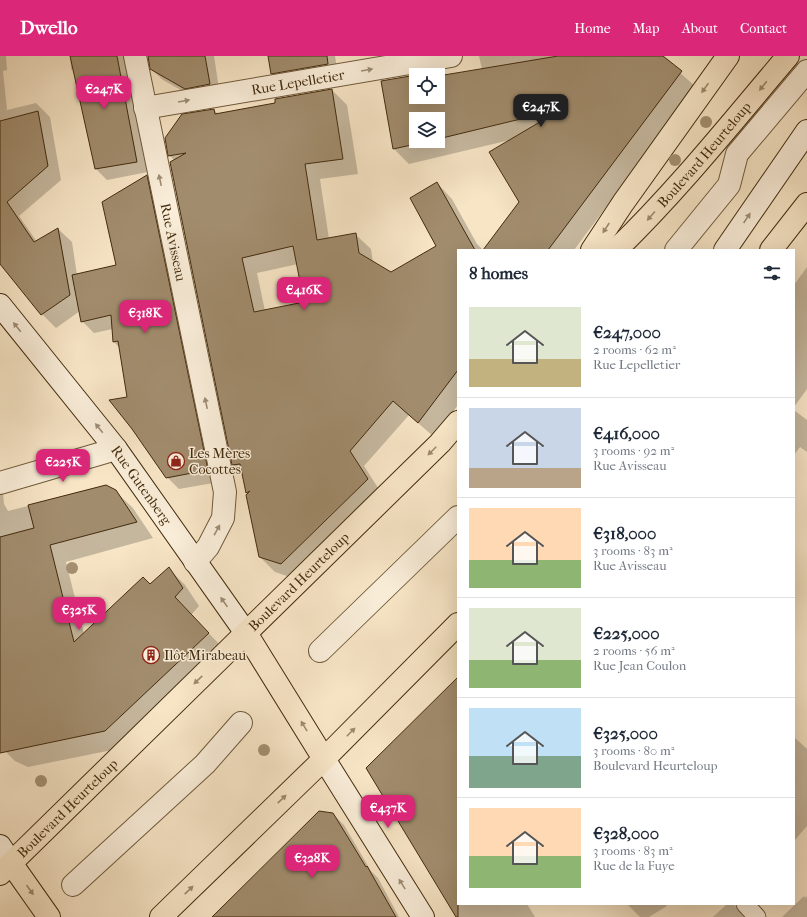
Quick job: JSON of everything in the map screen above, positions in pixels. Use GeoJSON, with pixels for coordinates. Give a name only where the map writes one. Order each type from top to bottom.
{"type":"FeatureCollection","features":[{"type":"Feature","properties":{"kind":"main road"},"geometry":{"type":"LineString","coordinates":[[593,249],[623,203],[728,56]]}},
{"type":"Feature","properties":{"kind":"main road","name":"Boulevard Heurteloup"},"geometry":{"type":"LineString","coordinates":[[617,249],[651,216],[788,56]]}},
{"type":"Feature","properties":{"kind":"main road"},"geometry":{"type":"LineString","coordinates":[[772,249],[807,204]]}},
{"type":"Feature","properties":{"kind":"main road","name":"Boulevard Heurteloup"},"geometry":{"type":"LineString","coordinates":[[4,861],[246,633],[440,443],[457,423]]}},
{"type":"Feature","properties":{"kind":"main road"},"geometry":{"type":"LineString","coordinates":[[161,917],[324,760],[457,625]]}},
{"type":"Feature","properties":{"kind":"main road"},"geometry":{"type":"LineString","coordinates":[[246,633],[324,760]]}},
{"type":"Feature","properties":{"kind":"main road"},"geometry":{"type":"LineString","coordinates":[[4,861],[49,917]]}},
{"type":"Feature","properties":{"kind":"street","name":"Rue Avisseau"},"geometry":{"type":"LineString","coordinates":[[135,56],[225,492],[223,518],[208,547],[195,562]]}},
{"type":"Feature","properties":{"kind":"street","name":"Rue Lepelletier"},"geometry":{"type":"LineString","coordinates":[[145,108],[451,56]]}},
{"type":"Feature","properties":{"kind":"street","name":"Boulevard Heurteloup"},"geometry":{"type":"LineString","coordinates":[[677,249],[729,185],[737,154],[807,71]]}},
{"type":"Feature","properties":{"kind":"street"},"geometry":{"type":"LineString","coordinates":[[726,249],[807,131]]}},
{"type":"Feature","properties":{"kind":"street","name":"Rue Gutenberg"},"geometry":{"type":"LineString","coordinates":[[0,305],[116,449],[246,633]]}},
{"type":"Feature","properties":{"kind":"street"},"geometry":{"type":"LineString","coordinates":[[0,483],[116,449]]}},
{"type":"Feature","properties":{"kind":"street"},"geometry":{"type":"LineString","coordinates":[[320,651],[457,518]]}},
{"type":"Feature","properties":{"kind":"street"},"geometry":{"type":"LineString","coordinates":[[73,885],[205,764],[241,723]]}},
{"type":"Feature","properties":{"kind":"street"},"geometry":{"type":"LineString","coordinates":[[324,760],[423,917]]}},
{"type":"Feature","properties":{"kind":"lane"},"geometry":{"type":"LineString","coordinates":[[746,905],[757,917]]}},
{"type":"Feature","properties":{"kind":"building"},"geometry":{"type":"Polygon","coordinates":[[[70,56],[117,56],[137,162],[95,169],[70,56]]]}},
{"type":"Feature","properties":{"kind":"building"},"geometry":{"type":"Polygon","coordinates":[[[148,56],[205,56],[210,84],[185,89],[150,69],[148,56]]]}},
{"type":"Feature","properties":{"kind":"building"},"geometry":{"type":"Polygon","coordinates":[[[268,56],[327,56],[328,64],[271,74],[268,56]]]}},
{"type":"Feature","properties":{"kind":"building"},"geometry":{"type":"Polygon","coordinates":[[[558,56],[663,56],[682,71],[549,249],[484,249],[519,202],[489,152],[562,109],[445,137],[445,112],[409,112],[409,146],[393,149],[381,81],[409,76],[409,104],[445,104],[445,75],[558,56]]]}},
{"type":"Feature","properties":{"kind":"building"},"geometry":{"type":"Polygon","coordinates":[[[332,89],[343,159],[305,164],[317,240],[356,233],[359,253],[391,272],[436,246],[410,198],[437,182],[474,249],[457,249],[457,371],[418,423],[393,401],[350,451],[368,479],[281,564],[259,557],[246,495],[250,491],[246,493],[240,464],[232,465],[170,162],[186,153],[168,156],[165,138],[182,114],[214,109],[215,114],[275,103],[275,99],[332,89]],[[293,246],[242,258],[254,312],[304,302],[293,246]]]}},
{"type":"Feature","properties":{"kind":"building"},"geometry":{"type":"Polygon","coordinates":[[[38,111],[48,166],[7,202],[34,242],[58,228],[70,295],[41,315],[0,264],[0,121],[38,111]]]}},
{"type":"Feature","properties":{"kind":"building"},"geometry":{"type":"Polygon","coordinates":[[[147,175],[208,470],[166,478],[132,429],[109,400],[127,397],[118,341],[113,342],[111,315],[81,322],[72,275],[116,265],[102,202],[147,175]]]}},
{"type":"Feature","properties":{"kind":"building"},"geometry":{"type":"Polygon","coordinates":[[[106,485],[116,490],[137,522],[50,545],[74,642],[143,577],[150,584],[169,567],[183,588],[175,597],[209,633],[105,731],[0,753],[0,537],[34,528],[28,505],[106,485]]]}},
{"type":"Feature","properties":{"kind":"building"},"geometry":{"type":"Polygon","coordinates":[[[457,678],[458,917],[456,917],[366,768],[457,678]]]}},
{"type":"Feature","properties":{"kind":"building"},"geometry":{"type":"Polygon","coordinates":[[[319,811],[333,813],[366,867],[367,866],[396,917],[212,917],[319,811]]]}},
{"type":"Feature","properties":{"kind":"place","name":"Les Mères Cocottes"},"geometry":{"type":"Point","coordinates":[176,461]}},
{"type":"Feature","properties":{"kind":"place","name":"Ilôt Mirabeau"},"geometry":{"type":"Point","coordinates":[151,655]}}]}
